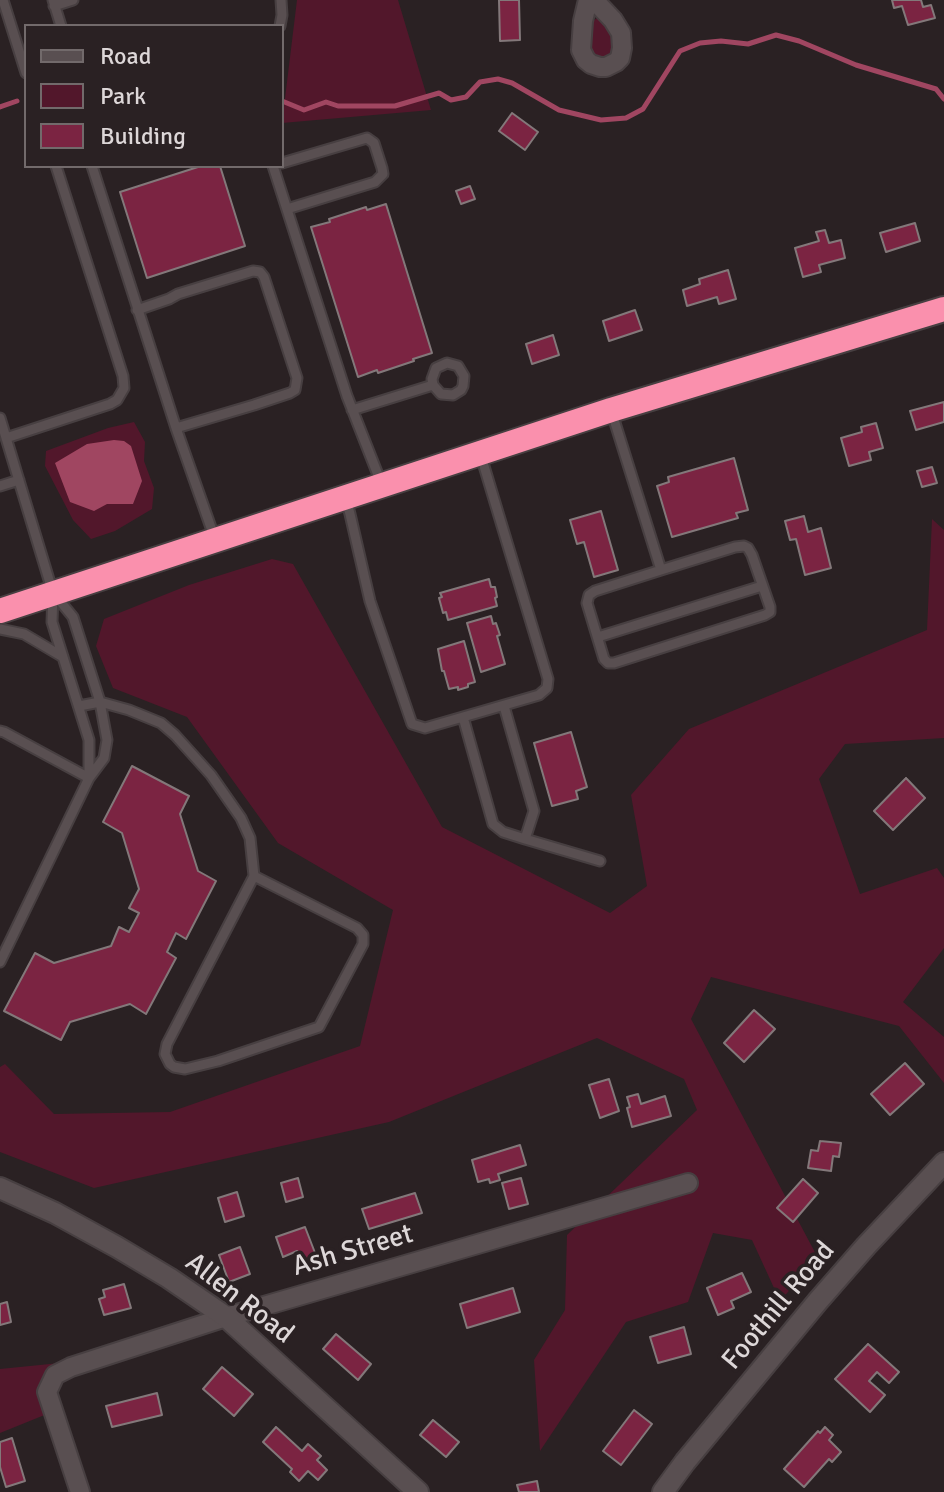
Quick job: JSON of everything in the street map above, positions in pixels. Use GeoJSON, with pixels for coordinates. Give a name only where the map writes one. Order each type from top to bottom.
{"type":"FeatureCollection","features":[{"type":"Feature","properties":{"kind":"highway"},"geometry":{"type":"LineString","coordinates":[[0,611],[611,410],[944,309]]}},
{"type":"Feature","properties":{"kind":"street","name":"Foothill Road"},"geometry":{"type":"LineString","coordinates":[[663,1492],[818,1301],[944,1163]]}},
{"type":"Feature","properties":{"kind":"street","name":"Ash Street"},"geometry":{"type":"LineString","coordinates":[[80,1492],[47,1392],[55,1375],[71,1367],[226,1317],[688,1183]]}},
{"type":"Feature","properties":{"kind":"street","name":"Allen Road"},"geometry":{"type":"LineString","coordinates":[[0,1188],[55,1213],[117,1247],[226,1317],[418,1492]]}},
{"type":"Feature","properties":{"kind":"lane"},"geometry":{"type":"LineString","coordinates":[[3,0],[5,24],[24,68]]}},
{"type":"Feature","properties":{"kind":"lane"},"geometry":{"type":"LineString","coordinates":[[60,24],[53,3],[73,0]]}},
{"type":"Feature","properties":{"kind":"lane"},"geometry":{"type":"LineString","coordinates":[[280,24],[281,0]]}},
{"type":"Feature","properties":{"kind":"lane"},"geometry":{"type":"LineString","coordinates":[[284,162],[367,138],[374,143],[383,174],[375,182],[287,209]]}},
{"type":"Feature","properties":{"kind":"lane"},"geometry":{"type":"LineString","coordinates":[[6,438],[110,404],[117,400],[124,388],[123,376],[57,168]]}},
{"type":"Feature","properties":{"kind":"lane"},"geometry":{"type":"LineString","coordinates":[[93,168],[176,428],[216,539]]}},
{"type":"Feature","properties":{"kind":"lane"},"geometry":{"type":"LineString","coordinates":[[274,168],[352,410],[382,485]]}},
{"type":"Feature","properties":{"kind":"lane"},"geometry":{"type":"LineString","coordinates":[[137,310],[253,271],[260,272],[264,277],[297,378],[295,390],[176,428]]}},
{"type":"Feature","properties":{"kind":"lane"},"geometry":{"type":"LineString","coordinates":[[352,410],[433,385]]}},
{"type":"Feature","properties":{"kind":"lane"},"geometry":{"type":"LineString","coordinates":[[611,410],[661,570]]}},
{"type":"Feature","properties":{"kind":"lane"},"geometry":{"type":"LineString","coordinates":[[0,418],[53,593],[52,622],[89,740],[89,778]]}},
{"type":"Feature","properties":{"kind":"lane"},"geometry":{"type":"LineString","coordinates":[[345,496],[370,601],[409,721],[416,727],[425,728],[504,706],[543,693],[548,684],[480,453]]}},
{"type":"Feature","properties":{"kind":"lane"},"geometry":{"type":"LineString","coordinates":[[0,486],[19,480]]}},
{"type":"Feature","properties":{"kind":"lane"},"geometry":{"type":"LineString","coordinates":[[744,546],[752,555],[762,586],[770,607],[770,612],[765,615],[614,663],[604,659],[587,603],[592,592],[744,546]]}},
{"type":"Feature","properties":{"kind":"lane"},"geometry":{"type":"LineString","coordinates":[[598,637],[762,586]]}},
{"type":"Feature","properties":{"kind":"lane"},"geometry":{"type":"LineString","coordinates":[[0,962],[89,778],[104,758],[107,740],[100,702],[73,617],[53,593]]}},
{"type":"Feature","properties":{"kind":"lane"},"geometry":{"type":"LineString","coordinates":[[0,629],[24,634],[63,657]]}},
{"type":"Feature","properties":{"kind":"lane"},"geometry":{"type":"LineString","coordinates":[[79,706],[100,702],[161,723],[211,775],[241,818],[250,838],[254,876],[167,1044],[167,1059],[179,1069],[218,1061],[319,1027],[363,944],[363,935],[357,928],[254,876]]}},
{"type":"Feature","properties":{"kind":"lane"},"geometry":{"type":"LineString","coordinates":[[504,706],[534,811],[525,839]]}},
{"type":"Feature","properties":{"kind":"lane"},"geometry":{"type":"LineString","coordinates":[[463,717],[493,824],[503,832],[600,861]]}},
{"type":"Feature","properties":{"kind":"lane"},"geometry":{"type":"LineString","coordinates":[[0,731],[89,778]]}},
{"type":"Feature","properties":{"kind":"green space"},"geometry":{"type":"Polygon","coordinates":[[[297,0],[398,0],[431,110],[284,123],[297,0]]]}},
{"type":"Feature","properties":{"kind":"green space"},"geometry":{"type":"Polygon","coordinates":[[[603,18],[617,42],[611,58],[600,60],[590,52],[590,23],[603,18]]]}},
{"type":"Feature","properties":{"kind":"green space"},"geometry":{"type":"Polygon","coordinates":[[[134,422],[145,442],[144,461],[154,488],[152,509],[115,531],[91,539],[73,520],[45,466],[46,451],[108,428],[134,422]]]}},
{"type":"Feature","properties":{"kind":"green space"},"geometry":{"type":"Polygon","coordinates":[[[932,519],[944,530],[944,738],[845,744],[819,779],[860,894],[937,868],[944,878],[944,948],[903,1002],[944,1037],[944,1083],[899,1026],[711,977],[691,1019],[818,1258],[780,1301],[752,1240],[713,1233],[688,1302],[626,1322],[540,1451],[534,1360],[565,1310],[567,1235],[697,1110],[684,1079],[597,1038],[389,1122],[94,1188],[0,1152],[0,1067],[5,1064],[54,1114],[170,1112],[360,1046],[393,910],[278,843],[187,717],[113,688],[96,646],[104,619],[189,585],[272,559],[293,564],[442,827],[610,913],[647,886],[631,795],[689,729],[927,630],[932,519]]]}},
{"type":"Feature","properties":{"kind":"green space"},"geometry":{"type":"Polygon","coordinates":[[[60,1363],[47,1414],[0,1433],[0,1369],[60,1363]]]}},
{"type":"Feature","properties":{"kind":"shaded area"},"geometry":{"type":"Polygon","coordinates":[[[114,440],[131,446],[142,481],[133,504],[107,504],[94,511],[70,502],[55,463],[87,444],[114,440]]]}},
{"type":"Feature","properties":{"kind":"building"},"geometry":{"type":"Polygon","coordinates":[[[499,0],[519,0],[520,40],[500,41],[499,0]]]}},
{"type":"Feature","properties":{"kind":"building"},"geometry":{"type":"Polygon","coordinates":[[[892,0],[921,0],[923,7],[931,5],[935,18],[908,25],[902,6],[894,8],[892,0]]]}},
{"type":"Feature","properties":{"kind":"building"},"geometry":{"type":"Polygon","coordinates":[[[512,113],[538,132],[525,150],[499,131],[512,113]]]}},
{"type":"Feature","properties":{"kind":"building"},"geometry":{"type":"Polygon","coordinates":[[[195,168],[221,168],[245,246],[147,278],[120,192],[195,168]]]}},
{"type":"Feature","properties":{"kind":"building"},"geometry":{"type":"Polygon","coordinates":[[[470,186],[475,199],[461,204],[456,191],[470,186]]]}},
{"type":"Feature","properties":{"kind":"building"},"geometry":{"type":"Polygon","coordinates":[[[386,204],[432,353],[358,377],[311,227],[366,207],[367,210],[386,204]]]}},
{"type":"Feature","properties":{"kind":"building"},"geometry":{"type":"Polygon","coordinates":[[[915,223],[920,241],[886,252],[880,233],[915,223]]]}},
{"type":"Feature","properties":{"kind":"building"},"geometry":{"type":"Polygon","coordinates":[[[825,230],[829,243],[841,240],[845,258],[819,265],[821,272],[803,277],[795,248],[819,241],[816,232],[825,230]]]}},
{"type":"Feature","properties":{"kind":"building"},"geometry":{"type":"Polygon","coordinates":[[[728,270],[736,299],[719,304],[717,297],[687,306],[683,290],[700,284],[699,279],[728,270]]]}},
{"type":"Feature","properties":{"kind":"building"},"geometry":{"type":"Polygon","coordinates":[[[635,310],[642,330],[609,341],[603,321],[635,310]]]}},
{"type":"Feature","properties":{"kind":"building"},"geometry":{"type":"Polygon","coordinates":[[[553,335],[559,355],[532,364],[526,344],[553,335]]]}},
{"type":"Feature","properties":{"kind":"building"},"geometry":{"type":"Polygon","coordinates":[[[944,402],[944,422],[916,430],[910,411],[944,402]]]}},
{"type":"Feature","properties":{"kind":"building"},"geometry":{"type":"Polygon","coordinates":[[[876,423],[883,448],[869,452],[871,460],[849,466],[841,438],[862,432],[861,427],[876,423]]]}},
{"type":"Feature","properties":{"kind":"building"},"geometry":{"type":"Polygon","coordinates":[[[734,458],[748,510],[736,513],[738,518],[672,537],[657,486],[669,482],[668,477],[734,458]]]}},
{"type":"Feature","properties":{"kind":"building"},"geometry":{"type":"Polygon","coordinates":[[[932,467],[937,483],[922,487],[917,471],[932,467]]]}},
{"type":"Feature","properties":{"kind":"building"},"geometry":{"type":"Polygon","coordinates":[[[601,511],[618,570],[594,577],[584,542],[577,544],[570,520],[601,511]]]}},
{"type":"Feature","properties":{"kind":"building"},"geometry":{"type":"Polygon","coordinates":[[[804,516],[808,532],[821,528],[831,568],[805,575],[796,539],[790,540],[785,521],[804,516]]]}},
{"type":"Feature","properties":{"kind":"building"},"geometry":{"type":"Polygon","coordinates":[[[489,579],[491,587],[495,587],[497,606],[448,620],[446,612],[443,613],[440,593],[489,579]]]}},
{"type":"Feature","properties":{"kind":"building"},"geometry":{"type":"Polygon","coordinates":[[[491,616],[500,635],[497,636],[505,664],[481,672],[467,623],[491,616]]]}},
{"type":"Feature","properties":{"kind":"building"},"geometry":{"type":"Polygon","coordinates":[[[464,641],[475,682],[458,690],[458,687],[449,689],[438,649],[464,641]]]}},
{"type":"Feature","properties":{"kind":"building"},"geometry":{"type":"Polygon","coordinates":[[[571,732],[587,787],[576,791],[578,799],[552,806],[534,743],[571,732]]]}},
{"type":"Feature","properties":{"kind":"building"},"geometry":{"type":"Polygon","coordinates":[[[132,766],[189,796],[180,814],[198,871],[216,881],[186,939],[176,933],[167,952],[176,958],[146,1014],[130,1004],[70,1022],[61,1040],[4,1011],[35,953],[54,963],[111,946],[119,927],[129,932],[139,913],[129,908],[139,889],[122,833],[103,822],[132,766]]]}},
{"type":"Feature","properties":{"kind":"building"},"geometry":{"type":"Polygon","coordinates":[[[906,778],[925,798],[893,830],[874,811],[906,778]]]}},
{"type":"Feature","properties":{"kind":"building"},"geometry":{"type":"Polygon","coordinates":[[[754,1010],[775,1029],[744,1062],[724,1043],[754,1010]]]}},
{"type":"Feature","properties":{"kind":"building"},"geometry":{"type":"Polygon","coordinates":[[[905,1063],[924,1084],[890,1115],[871,1094],[905,1063]]]}},
{"type":"Feature","properties":{"kind":"building"},"geometry":{"type":"Polygon","coordinates":[[[609,1079],[619,1111],[600,1118],[589,1085],[609,1079]]]}},
{"type":"Feature","properties":{"kind":"building"},"geometry":{"type":"Polygon","coordinates":[[[638,1094],[641,1104],[665,1096],[671,1116],[632,1127],[627,1097],[638,1094]]]}},
{"type":"Feature","properties":{"kind":"building"},"geometry":{"type":"Polygon","coordinates":[[[820,1141],[841,1143],[839,1157],[833,1156],[831,1171],[808,1168],[811,1150],[818,1151],[820,1141]]]}},
{"type":"Feature","properties":{"kind":"building"},"geometry":{"type":"Polygon","coordinates":[[[520,1145],[526,1165],[498,1174],[500,1180],[478,1182],[472,1160],[520,1145]]]}},
{"type":"Feature","properties":{"kind":"building"},"geometry":{"type":"Polygon","coordinates":[[[298,1178],[303,1197],[286,1202],[281,1183],[298,1178]]]}},
{"type":"Feature","properties":{"kind":"building"},"geometry":{"type":"Polygon","coordinates":[[[521,1178],[528,1204],[509,1209],[502,1183],[521,1178]]]}},
{"type":"Feature","properties":{"kind":"building"},"geometry":{"type":"Polygon","coordinates":[[[803,1179],[818,1193],[793,1222],[777,1208],[803,1179]]]}},
{"type":"Feature","properties":{"kind":"building"},"geometry":{"type":"Polygon","coordinates":[[[237,1192],[244,1216],[225,1222],[218,1198],[237,1192]]]}},
{"type":"Feature","properties":{"kind":"building"},"geometry":{"type":"Polygon","coordinates":[[[415,1193],[422,1213],[369,1229],[362,1209],[415,1193]]]}},
{"type":"Feature","properties":{"kind":"building"},"geometry":{"type":"Polygon","coordinates":[[[305,1227],[317,1258],[301,1264],[297,1251],[283,1257],[276,1237],[305,1227]]]}},
{"type":"Feature","properties":{"kind":"building"},"geometry":{"type":"Polygon","coordinates":[[[240,1247],[250,1274],[229,1282],[219,1255],[240,1247]]]}},
{"type":"Feature","properties":{"kind":"building"},"geometry":{"type":"Polygon","coordinates":[[[742,1273],[751,1292],[731,1301],[734,1308],[718,1315],[707,1288],[742,1273]]]}},
{"type":"Feature","properties":{"kind":"building"},"geometry":{"type":"Polygon","coordinates":[[[124,1284],[131,1308],[104,1315],[99,1299],[105,1297],[103,1290],[124,1284]]]}},
{"type":"Feature","properties":{"kind":"building"},"geometry":{"type":"Polygon","coordinates":[[[513,1288],[520,1312],[467,1328],[460,1304],[513,1288]]]}},
{"type":"Feature","properties":{"kind":"building"},"geometry":{"type":"Polygon","coordinates":[[[7,1302],[11,1322],[0,1325],[0,1304],[7,1302]]]}},
{"type":"Feature","properties":{"kind":"building"},"geometry":{"type":"Polygon","coordinates":[[[684,1327],[691,1354],[658,1363],[650,1337],[684,1327]]]}},
{"type":"Feature","properties":{"kind":"building"},"geometry":{"type":"Polygon","coordinates":[[[336,1334],[371,1364],[358,1380],[323,1349],[336,1334]]]}},
{"type":"Feature","properties":{"kind":"building"},"geometry":{"type":"Polygon","coordinates":[[[868,1344],[899,1372],[889,1383],[877,1372],[869,1381],[885,1395],[870,1412],[835,1379],[868,1344]]]}},
{"type":"Feature","properties":{"kind":"building"},"geometry":{"type":"Polygon","coordinates":[[[222,1367],[253,1394],[234,1416],[203,1389],[222,1367]]]}},
{"type":"Feature","properties":{"kind":"building"},"geometry":{"type":"Polygon","coordinates":[[[157,1393],[162,1415],[112,1427],[106,1406],[157,1393]]]}},
{"type":"Feature","properties":{"kind":"building"},"geometry":{"type":"Polygon","coordinates":[[[634,1410],[652,1424],[621,1465],[603,1451],[634,1410]]]}},
{"type":"Feature","properties":{"kind":"building"},"geometry":{"type":"Polygon","coordinates":[[[433,1420],[459,1442],[446,1457],[420,1435],[433,1420]]]}},
{"type":"Feature","properties":{"kind":"building"},"geometry":{"type":"Polygon","coordinates":[[[276,1427],[302,1451],[308,1444],[321,1456],[317,1460],[327,1470],[318,1480],[308,1471],[299,1481],[290,1472],[292,1469],[263,1442],[276,1427]]]}},
{"type":"Feature","properties":{"kind":"building"},"geometry":{"type":"Polygon","coordinates":[[[825,1427],[833,1435],[829,1440],[841,1452],[832,1462],[829,1459],[804,1487],[784,1469],[825,1427]]]}},
{"type":"Feature","properties":{"kind":"building"},"geometry":{"type":"Polygon","coordinates":[[[12,1438],[25,1481],[6,1487],[0,1467],[0,1442],[12,1438]]]}},
{"type":"Feature","properties":{"kind":"building"},"geometry":{"type":"Polygon","coordinates":[[[537,1481],[539,1492],[519,1492],[517,1485],[537,1481]]]}},
{"type":"Feature","properties":{"kind":"waterway"},"geometry":{"type":"LineString","coordinates":[[284,102],[304,110],[326,102],[338,106],[395,106],[439,93],[451,100],[466,97],[480,82],[498,79],[512,83],[559,110],[601,120],[626,118],[643,109],[680,51],[700,43],[721,41],[748,44],[776,35],[799,41],[856,65],[936,89],[944,99]]}},
{"type":"Feature","properties":{"kind":"waterway"},"geometry":{"type":"LineString","coordinates":[[0,107],[17,101]]}}]}
